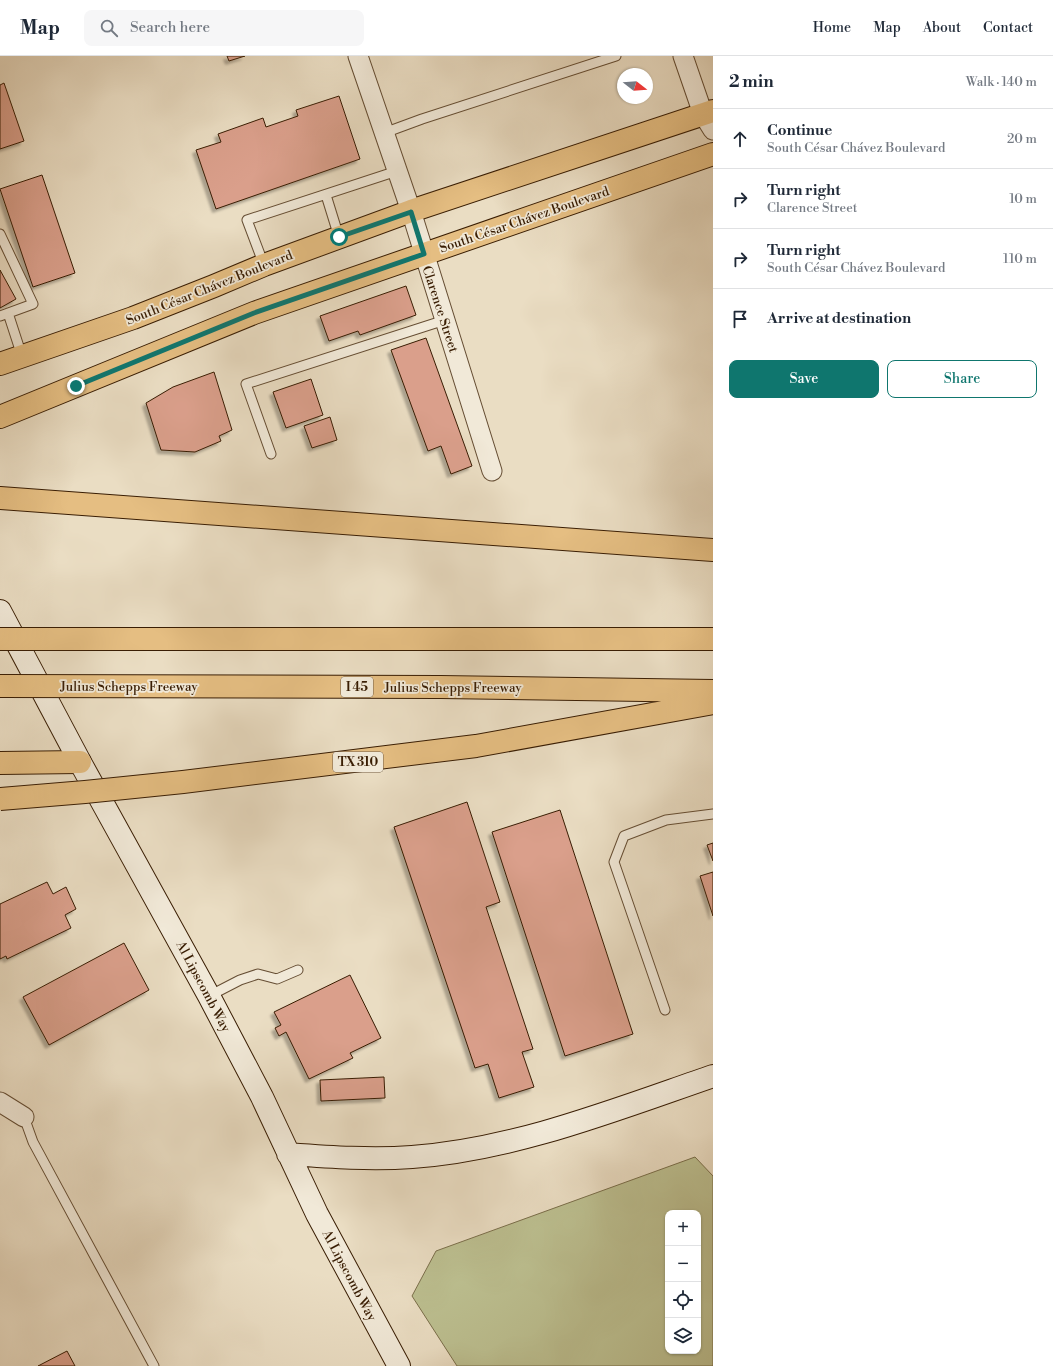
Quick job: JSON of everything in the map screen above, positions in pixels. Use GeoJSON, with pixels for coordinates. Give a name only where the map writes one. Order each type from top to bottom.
{"type":"FeatureCollection","features":[{"type":"Feature","properties":{"kind":"main road","name":"South César Chávez Boulevard"},"geometry":{"type":"LineString","coordinates":[[0,364],[133,318],[264,265],[411,212],[710,118]]}},
{"type":"Feature","properties":{"kind":"main road","name":"South César Chávez Boulevard"},"geometry":{"type":"LineString","coordinates":[[0,417],[254,313],[713,154]]}},
{"type":"Feature","properties":{"kind":"main road"},"geometry":{"type":"LineString","coordinates":[[0,498],[713,550]]}},
{"type":"Feature","properties":{"kind":"main road","name":"Al Lipscomb Way"},"geometry":{"type":"LineString","coordinates":[[0,612],[80,762],[210,996],[262,1097],[317,1214],[399,1366]]}},
{"type":"Feature","properties":{"kind":"main road"},"geometry":{"type":"LineString","coordinates":[[0,639],[713,639]]}},
{"type":"Feature","properties":{"kind":"main road","name":"Julius Schepps Freeway"},"geometry":{"type":"LineString","coordinates":[[0,686],[441,687],[713,691]]}},
{"type":"Feature","properties":{"kind":"main road","name":"TX 310"},"geometry":{"type":"LineString","coordinates":[[0,799],[183,782],[476,746],[713,703]]}},
{"type":"Feature","properties":{"kind":"main road"},"geometry":{"type":"LineString","coordinates":[[0,764],[80,762]]}},
{"type":"Feature","properties":{"kind":"main road"},"geometry":{"type":"LineString","coordinates":[[288,1154],[374,1159],[414,1157],[470,1150],[547,1132],[713,1076]]}},
{"type":"Feature","properties":{"kind":"street","name":"Clarence Street"},"geometry":{"type":"LineString","coordinates":[[358,56],[411,212],[492,471]]}},
{"type":"Feature","properties":{"kind":"street"},"geometry":{"type":"LineString","coordinates":[[683,56],[710,118]]}},
{"type":"Feature","properties":{"kind":"street"},"geometry":{"type":"LineString","coordinates":[[0,1102],[24,1117]]}},
{"type":"Feature","properties":{"kind":"lane"},"geometry":{"type":"LineString","coordinates":[[384,134],[422,119],[616,56]]}},
{"type":"Feature","properties":{"kind":"lane"},"geometry":{"type":"LineString","coordinates":[[264,265],[247,220],[397,171]]}},
{"type":"Feature","properties":{"kind":"lane"},"geometry":{"type":"LineString","coordinates":[[326,195],[339,237]]}},
{"type":"Feature","properties":{"kind":"lane"},"geometry":{"type":"LineString","coordinates":[[0,234],[32,304],[4,314],[22,356]]}},
{"type":"Feature","properties":{"kind":"lane"},"geometry":{"type":"LineString","coordinates":[[270,454],[246,384],[445,320]]}},
{"type":"Feature","properties":{"kind":"lane"},"geometry":{"type":"LineString","coordinates":[[664,1010],[614,862],[624,836],[666,820],[713,814]]}},
{"type":"Feature","properties":{"kind":"lane"},"geometry":{"type":"LineString","coordinates":[[210,996],[240,980],[258,974],[277,979],[298,970]]}},
{"type":"Feature","properties":{"kind":"lane"},"geometry":{"type":"LineString","coordinates":[[24,1117],[33,1142],[154,1366]]}},
{"type":"Feature","properties":{"kind":"green space"},"geometry":{"type":"Polygon","coordinates":[[[695,1157],[713,1176],[713,1366],[457,1366],[412,1296],[436,1251],[695,1157]]]}},
{"type":"Feature","properties":{"kind":"building"},"geometry":{"type":"Polygon","coordinates":[[[227,56],[245,56],[229,61],[227,56]]]}},
{"type":"Feature","properties":{"kind":"building"},"geometry":{"type":"Polygon","coordinates":[[[4,83],[24,141],[0,149],[0,85],[4,83]]]}},
{"type":"Feature","properties":{"kind":"building"},"geometry":{"type":"Polygon","coordinates":[[[339,96],[360,159],[216,209],[196,150],[221,142],[218,134],[263,118],[266,127],[298,116],[296,110],[339,96]]]}},
{"type":"Feature","properties":{"kind":"building"},"geometry":{"type":"Polygon","coordinates":[[[42,175],[75,273],[33,287],[0,189],[42,175]]]}},
{"type":"Feature","properties":{"kind":"building"},"geometry":{"type":"Polygon","coordinates":[[[0,270],[16,299],[0,308],[0,270]]]}},
{"type":"Feature","properties":{"kind":"building"},"geometry":{"type":"Polygon","coordinates":[[[406,286],[416,315],[360,335],[358,331],[329,341],[320,316],[406,286]]]}},
{"type":"Feature","properties":{"kind":"building"},"geometry":{"type":"Polygon","coordinates":[[[426,338],[472,466],[451,474],[441,446],[428,451],[391,350],[426,338]]]}},
{"type":"Feature","properties":{"kind":"building"},"geometry":{"type":"Polygon","coordinates":[[[214,372],[232,430],[219,436],[221,441],[195,452],[161,450],[146,403],[173,387],[214,372]]]}},
{"type":"Feature","properties":{"kind":"building"},"geometry":{"type":"Polygon","coordinates":[[[311,379],[323,415],[286,428],[273,392],[311,379]]]}},
{"type":"Feature","properties":{"kind":"building"},"geometry":{"type":"Polygon","coordinates":[[[330,417],[337,440],[312,448],[304,426],[330,417]]]}},
{"type":"Feature","properties":{"kind":"building"},"geometry":{"type":"Polygon","coordinates":[[[467,802],[500,902],[486,907],[533,1049],[522,1052],[534,1087],[499,1098],[488,1064],[475,1068],[394,827],[467,802]]]}},
{"type":"Feature","properties":{"kind":"building"},"geometry":{"type":"Polygon","coordinates":[[[560,810],[633,1034],[565,1056],[492,832],[560,810]]]}},
{"type":"Feature","properties":{"kind":"building"},"geometry":{"type":"Polygon","coordinates":[[[713,843],[713,861],[707,845],[713,843]]]}},
{"type":"Feature","properties":{"kind":"building"},"geometry":{"type":"Polygon","coordinates":[[[713,872],[713,916],[700,876],[713,872]]]}},
{"type":"Feature","properties":{"kind":"building"},"geometry":{"type":"Polygon","coordinates":[[[47,882],[53,894],[66,887],[76,909],[65,915],[71,928],[7,959],[6,956],[0,959],[0,904],[47,882]]]}},
{"type":"Feature","properties":{"kind":"building"},"geometry":{"type":"Polygon","coordinates":[[[124,943],[149,990],[49,1045],[23,997],[124,943]]]}},
{"type":"Feature","properties":{"kind":"building"},"geometry":{"type":"Polygon","coordinates":[[[350,975],[381,1038],[350,1053],[353,1058],[309,1079],[286,1032],[279,1036],[275,1028],[281,1025],[274,1012],[350,975]]]}},
{"type":"Feature","properties":{"kind":"building"},"geometry":{"type":"Polygon","coordinates":[[[384,1077],[385,1098],[321,1101],[320,1080],[384,1077]]]}},
{"type":"Feature","properties":{"kind":"building"},"geometry":{"type":"Polygon","coordinates":[[[67,1351],[75,1366],[38,1366],[67,1351]]]}},
{"type":"Feature","properties":{"kind":"route"},"geometry":{"type":"LineString","coordinates":[[76,386],[254,313],[424,254],[411,212],[339,237]]}}]}
